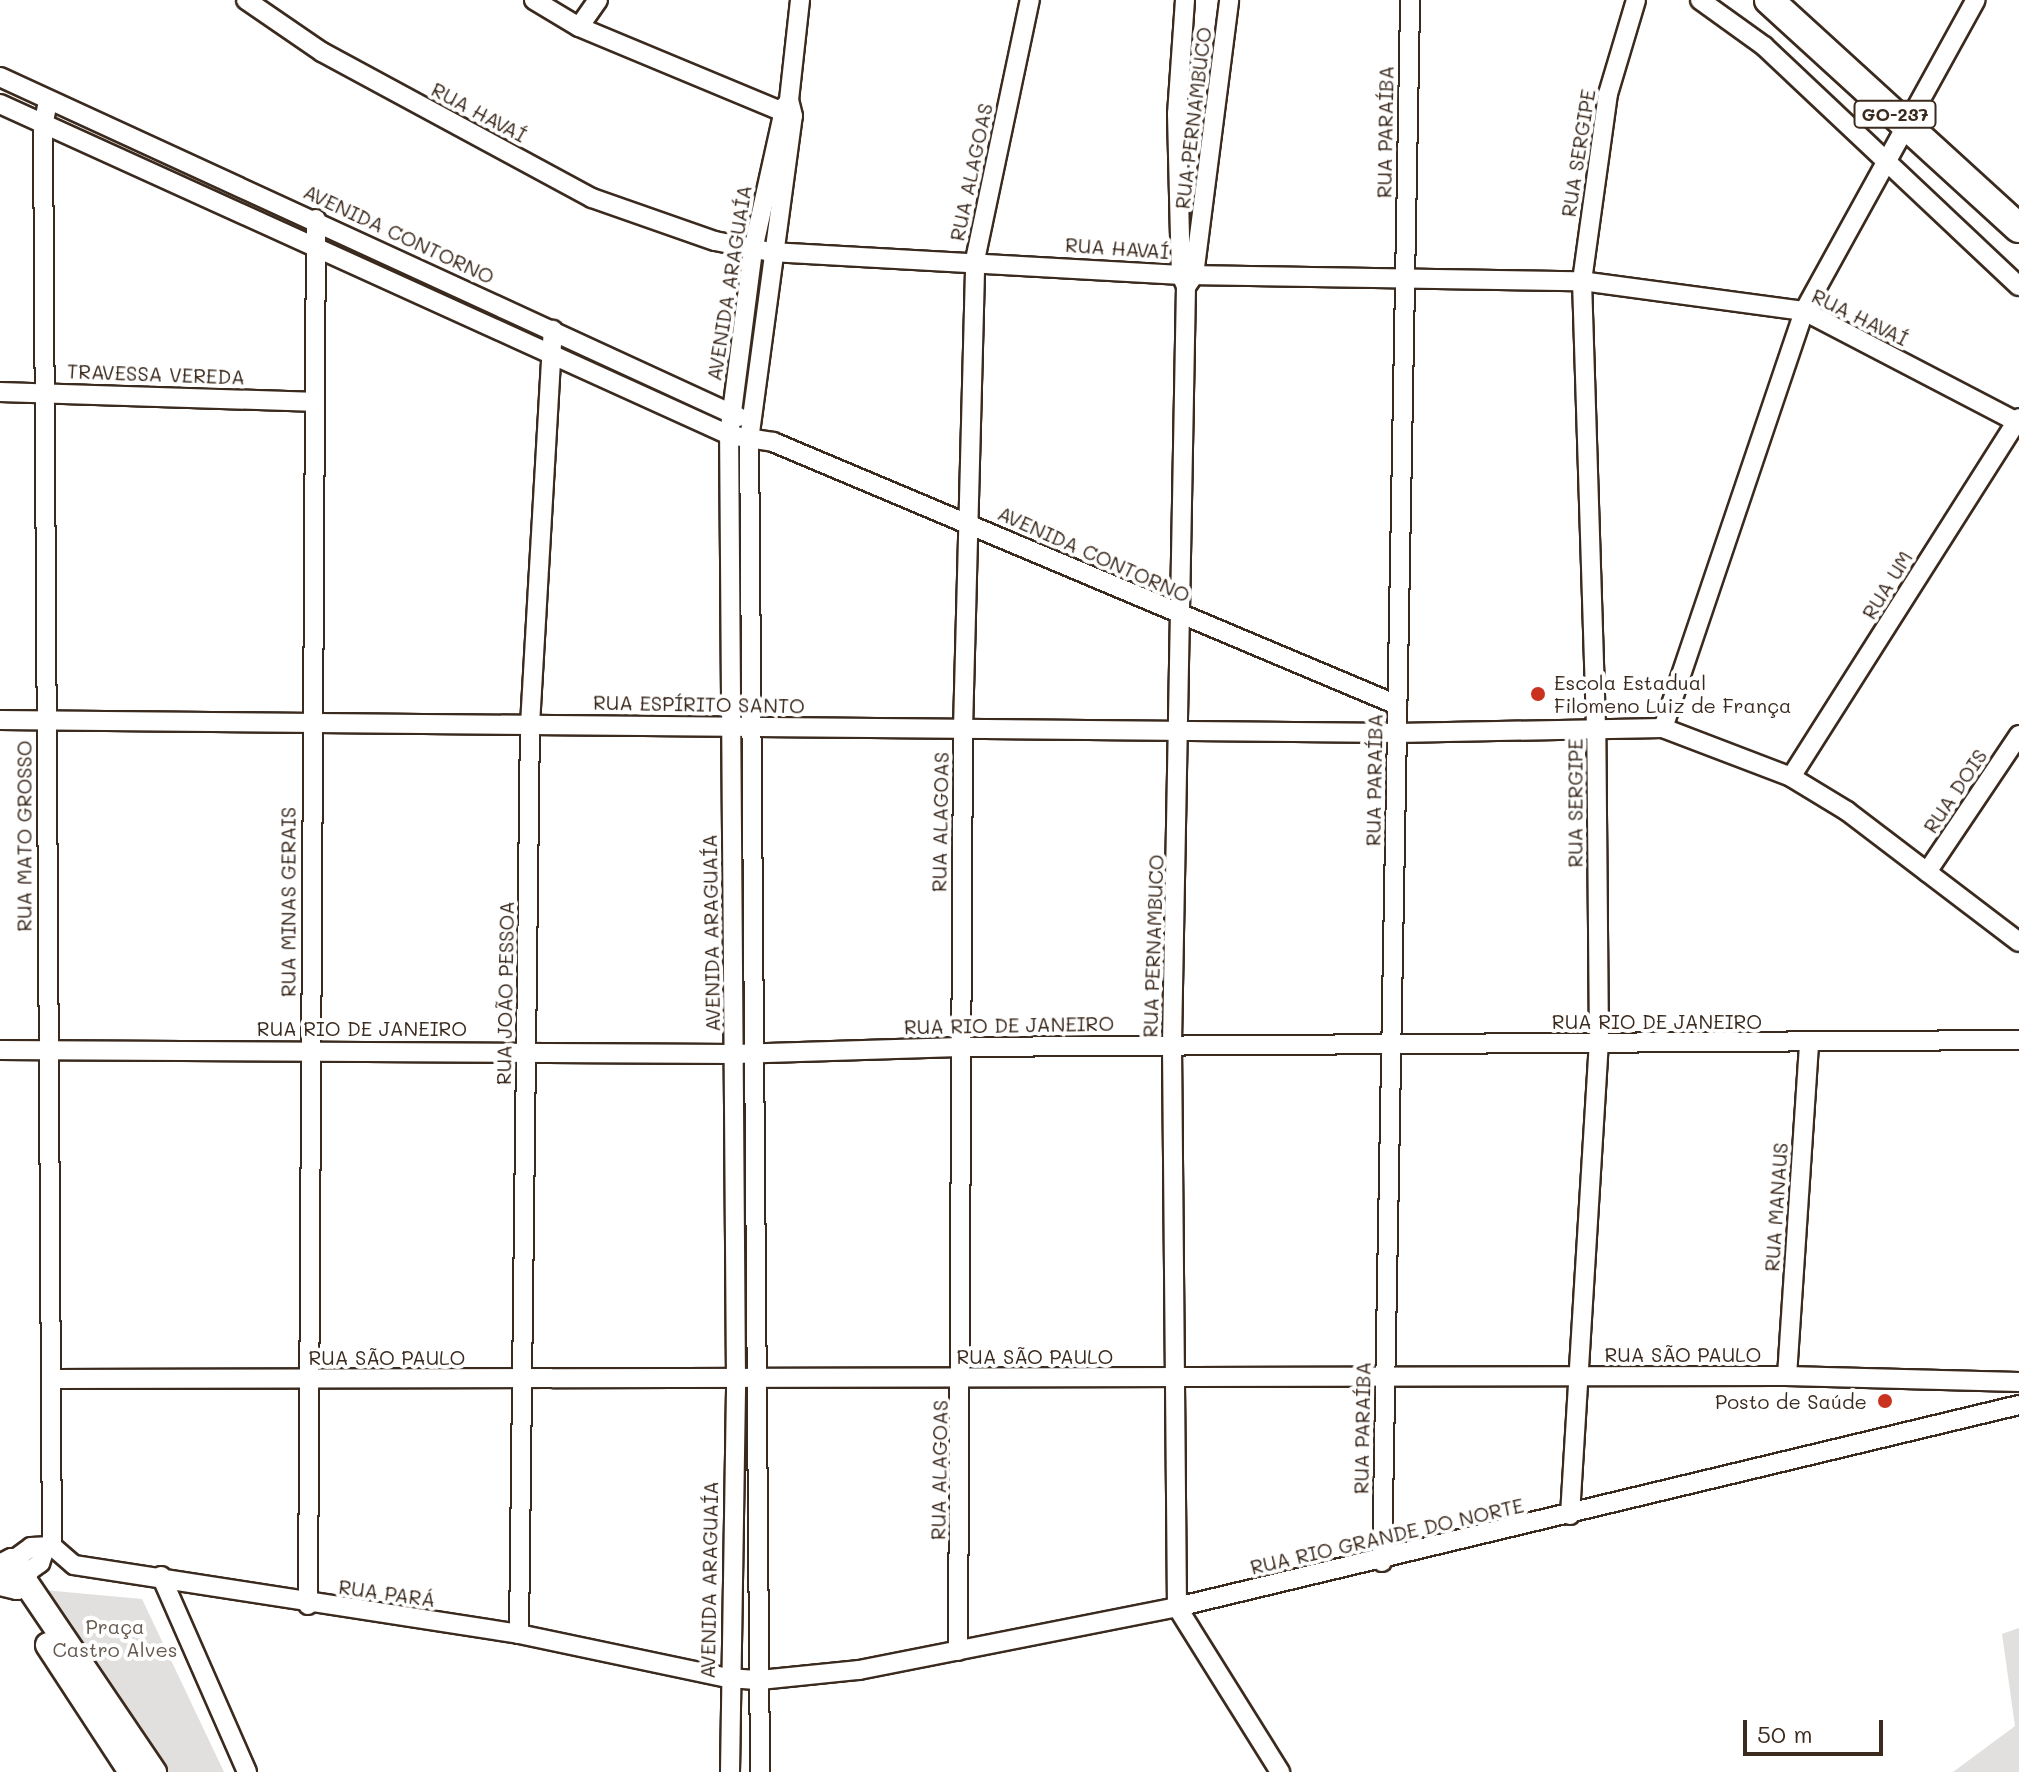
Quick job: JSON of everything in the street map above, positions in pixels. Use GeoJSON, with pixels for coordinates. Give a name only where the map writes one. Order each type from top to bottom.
{"type":"FeatureCollection","features":[{"type":"Feature","properties":{"kind":"main road","name":"GO-237"},"geometry":{"type":"LineString","coordinates":[[1769,0],[2019,228]]}},
{"type":"Feature","properties":{"kind":"street","name":"RUA HAVAÍ"},"geometry":{"type":"LineString","coordinates":[[246,0],[322,52],[592,198],[762,251],[975,260],[1187,279],[1405,277],[1582,281],[1804,311],[2018,420]]}},
{"type":"Feature","properties":{"kind":"street"},"geometry":{"type":"LineString","coordinates":[[534,0],[579,27],[788,109]]}},
{"type":"Feature","properties":{"kind":"street"},"geometry":{"type":"LineString","coordinates":[[579,27],[598,0]]}},
{"type":"Feature","properties":{"kind":"street","name":"AVENIDA ARAGUAÍA"},"geometry":{"type":"LineString","coordinates":[[730,1772],[728,1678],[736,1379],[729,435],[788,109],[800,0]]}},
{"type":"Feature","properties":{"kind":"street","name":"RUA ALAGOAS"},"geometry":{"type":"LineString","coordinates":[[958,1651],[963,1378],[960,1047],[963,729],[975,260],[1030,0]]}},
{"type":"Feature","properties":{"kind":"street","name":"RUA PERNAMBUCO"},"geometry":{"type":"LineString","coordinates":[[1177,1607],[1172,1046],[1181,731],[1178,616],[1187,279],[1177,114],[1185,0]]}},
{"type":"Feature","properties":{"kind":"street","name":"RUA PERNAMBUCO"},"geometry":{"type":"LineString","coordinates":[[1187,279],[1229,0]]}},
{"type":"Feature","properties":{"kind":"street","name":"RUA PARAÍBA"},"geometry":{"type":"LineString","coordinates":[[1382,1562],[1410,0]]}},
{"type":"Feature","properties":{"kind":"street","name":"RUA SERGIPE"},"geometry":{"type":"LineString","coordinates":[[1570,1515],[1599,1043],[1596,726],[1582,281],[1608,94],[1636,0]]}},
{"type":"Feature","properties":{"kind":"street"},"geometry":{"type":"LineString","coordinates":[[1700,0],[1764,46],[2019,286]]}},
{"type":"Feature","properties":{"kind":"street"},"geometry":{"type":"LineString","coordinates":[[1663,728],[1804,311],[1883,159],[1976,0]]}},
{"type":"Feature","properties":{"kind":"street","name":"AVENIDA CONTORNO"},"geometry":{"type":"LineString","coordinates":[[0,77],[316,219],[731,414],[750,431],[773,442],[969,523],[1178,616],[1397,705]]}},
{"type":"Feature","properties":{"kind":"street","name":"RUA MATO GROSSO"},"geometry":{"type":"LineString","coordinates":[[48,101],[43,126],[51,1379],[48,1548]]}},
{"type":"Feature","properties":{"kind":"street","name":"AVENIDA CONTORNO"},"geometry":{"type":"LineString","coordinates":[[0,104],[729,435],[750,431]]}},
{"type":"Feature","properties":{"kind":"street","name":"RUA MINAS GERAIS"},"geometry":{"type":"LineString","coordinates":[[308,1605],[311,402],[312,247],[316,219]]}},
{"type":"Feature","properties":{"kind":"street","name":"AVENIDA ARAGUAÍA"},"geometry":{"type":"LineString","coordinates":[[760,1772],[758,1052],[750,431],[762,251]]}},
{"type":"Feature","properties":{"kind":"street","name":"RUA JOÃO PESSOA"},"geometry":{"type":"LineString","coordinates":[[519,1634],[530,725],[548,354],[553,330]]}},
{"type":"Feature","properties":{"kind":"street","name":"TRAVESSA VEREDA"},"geometry":{"type":"LineString","coordinates":[[0,392],[311,402]]}},
{"type":"Feature","properties":{"kind":"street","name":"RUA UM"},"geometry":{"type":"LineString","coordinates":[[1791,777],[2018,420]]}},
{"type":"Feature","properties":{"kind":"street","name":"RUA ESPÍRITO SANTO"},"geometry":{"type":"LineString","coordinates":[[0,720],[1397,733],[1596,726],[1663,728],[1791,777],[1927,872],[2019,942]]}},
{"type":"Feature","properties":{"kind":"street","name":"RUA DOIS"},"geometry":{"type":"LineString","coordinates":[[1927,872],[2019,735]]}},
{"type":"Feature","properties":{"kind":"street","name":"RUA RIO DE JANEIRO"},"geometry":{"type":"LineString","coordinates":[[0,1050],[527,1049],[735,1054],[960,1047],[2019,1040]]}},
{"type":"Feature","properties":{"kind":"street","name":"RUA MANAUS"},"geometry":{"type":"LineString","coordinates":[[1787,1376],[1809,1042]]}},
{"type":"Feature","properties":{"kind":"street","name":"RUA SÃO PAULO"},"geometry":{"type":"LineString","coordinates":[[51,1379],[1787,1376],[2019,1382]]}},
{"type":"Feature","properties":{"kind":"street","name":"RUA RIO GRANDE DO NORTE"},"geometry":{"type":"LineString","coordinates":[[728,1678],[760,1680],[859,1670],[1177,1607],[1382,1562],[2019,1405]]}},
{"type":"Feature","properties":{"kind":"street"},"geometry":{"type":"LineString","coordinates":[[734,1442],[758,1443]]}},
{"type":"Feature","properties":{"kind":"street"},"geometry":{"type":"LineString","coordinates":[[7,1574],[40,1563],[48,1548]]}},
{"type":"Feature","properties":{"kind":"street","name":"RUA PARÁ"},"geometry":{"type":"LineString","coordinates":[[48,1548],[74,1565],[161,1576],[308,1605],[519,1634],[728,1678]]}},
{"type":"Feature","properties":{"kind":"street"},"geometry":{"type":"LineString","coordinates":[[7,1574],[131,1772]]}},
{"type":"Feature","properties":{"kind":"street"},"geometry":{"type":"LineString","coordinates":[[7,1574],[154,1772]]}},
{"type":"Feature","properties":{"kind":"street"},"geometry":{"type":"LineString","coordinates":[[161,1576],[247,1772]]}},
{"type":"Feature","properties":{"kind":"street"},"geometry":{"type":"LineString","coordinates":[[1177,1607],[1280,1772]]}},
{"type":"Feature","properties":{"kind":"green space","name":"Praça Castro Alves"},"geometry":{"type":"Polygon","coordinates":[[[33,1589],[142,1599],[224,1772],[159,1772],[33,1589]]]}},
{"type":"Feature","properties":{"kind":"green space"},"geometry":{"type":"Polygon","coordinates":[[[2019,1628],[2019,1772],[1953,1772],[2015,1726],[2002,1634],[2019,1628]]]}},
{"type":"Feature","properties":{"kind":"place","name":"Escola Estadual Filomeno Luiz de França"},"geometry":{"type":"Point","coordinates":[1538,694]}},
{"type":"Feature","properties":{"kind":"place","name":"Posto de Saúde"},"geometry":{"type":"Point","coordinates":[1885,1401]}}]}
